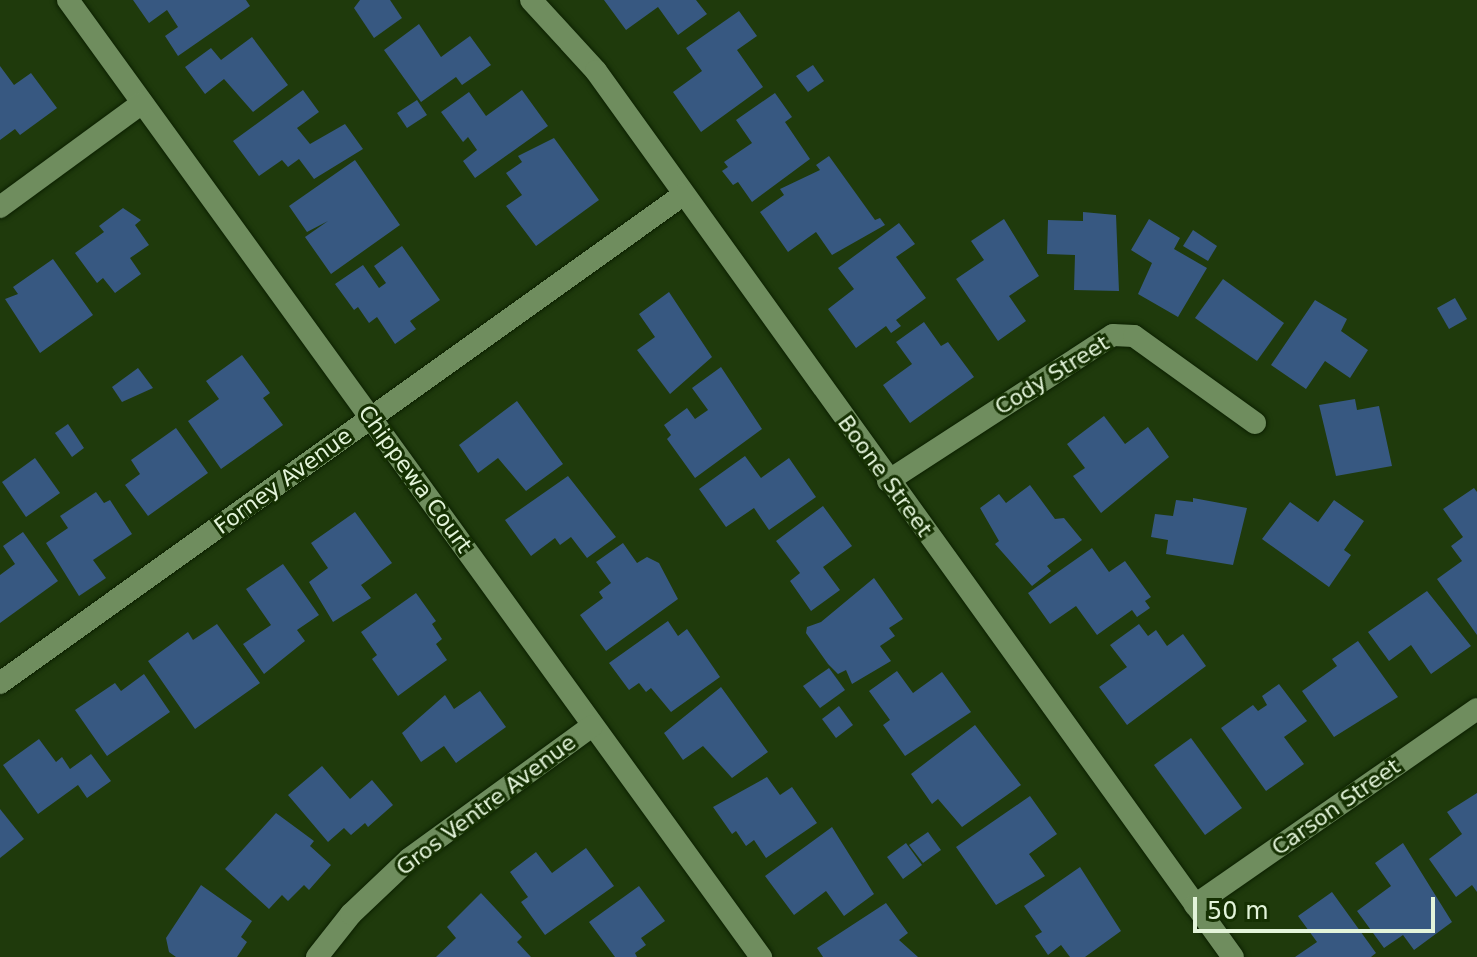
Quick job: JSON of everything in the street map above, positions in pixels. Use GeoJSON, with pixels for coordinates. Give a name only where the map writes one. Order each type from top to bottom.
{"type":"FeatureCollection","features":[{"type":"Feature","properties":{"kind":"street","name":"Chippewa Court"},"geometry":{"type":"LineString","coordinates":[[68,0],[761,957]]}},
{"type":"Feature","properties":{"kind":"street","name":"Boone Street"},"geometry":{"type":"LineString","coordinates":[[531,0],[596,71],[1233,957]]}},
{"type":"Feature","properties":{"kind":"street"},"geometry":{"type":"LineString","coordinates":[[0,207],[142,103]]}},
{"type":"Feature","properties":{"kind":"street","name":"Forney Avenue"},"geometry":{"type":"LineString","coordinates":[[0,683],[683,195]]}},
{"type":"Feature","properties":{"kind":"street","name":"Cody Street"},"geometry":{"type":"LineString","coordinates":[[888,481],[1113,335],[1134,336],[1255,423]]}},
{"type":"Feature","properties":{"kind":"street","name":"Carson Street"},"geometry":{"type":"LineString","coordinates":[[1195,905],[1477,709]]}},
{"type":"Feature","properties":{"kind":"street","name":"Gros Ventre Avenue"},"geometry":{"type":"LineString","coordinates":[[317,957],[351,914],[409,859],[592,726]]}},
{"type":"Feature","properties":{"kind":"building"},"geometry":{"type":"Polygon","coordinates":[[[133,0],[246,0],[250,6],[178,56],[165,36],[178,27],[167,10],[149,23],[133,0]]]}},
{"type":"Feature","properties":{"kind":"building"},"geometry":{"type":"Polygon","coordinates":[[[360,0],[390,0],[402,18],[374,38],[354,8],[360,0]]]}},
{"type":"Feature","properties":{"kind":"building"},"geometry":{"type":"Polygon","coordinates":[[[604,0],[696,0],[707,14],[678,35],[658,7],[626,30],[604,0]]]}},
{"type":"Feature","properties":{"kind":"building"},"geometry":{"type":"Polygon","coordinates":[[[739,11],[757,36],[737,50],[763,87],[701,132],[673,92],[702,71],[686,48],[739,11]]]}},
{"type":"Feature","properties":{"kind":"building"},"geometry":{"type":"Polygon","coordinates":[[[419,24],[441,57],[470,36],[491,65],[462,85],[456,77],[421,102],[384,50],[419,24]]]}},
{"type":"Feature","properties":{"kind":"building"},"geometry":{"type":"Polygon","coordinates":[[[252,37],[288,85],[253,112],[224,79],[205,94],[185,67],[211,48],[221,60],[252,37]]]}},
{"type":"Feature","properties":{"kind":"building"},"geometry":{"type":"Polygon","coordinates":[[[813,65],[824,81],[808,92],[796,76],[813,65]]]}},
{"type":"Feature","properties":{"kind":"building"},"geometry":{"type":"Polygon","coordinates":[[[0,66],[14,85],[31,73],[57,108],[20,135],[15,129],[0,140],[0,66]]]}},
{"type":"Feature","properties":{"kind":"building"},"geometry":{"type":"Polygon","coordinates":[[[303,90],[319,112],[297,128],[310,144],[345,124],[363,149],[314,179],[299,159],[288,167],[282,160],[259,176],[233,141],[303,90]]]}},
{"type":"Feature","properties":{"kind":"building"},"geometry":{"type":"Polygon","coordinates":[[[522,90],[548,126],[475,178],[463,161],[477,150],[468,137],[463,142],[441,112],[469,92],[486,116],[522,90]]]}},
{"type":"Feature","properties":{"kind":"building"},"geometry":{"type":"Polygon","coordinates":[[[775,93],[792,117],[785,122],[810,159],[752,202],[738,182],[733,185],[722,171],[728,167],[724,162],[752,143],[736,120],[775,93]]]}},
{"type":"Feature","properties":{"kind":"building"},"geometry":{"type":"Polygon","coordinates":[[[417,100],[427,115],[407,128],[397,113],[417,100]]]}},
{"type":"Feature","properties":{"kind":"building"},"geometry":{"type":"Polygon","coordinates":[[[554,138],[599,200],[536,246],[506,206],[522,195],[506,173],[522,162],[518,156],[554,138]]]}},
{"type":"Feature","properties":{"kind":"building"},"geometry":{"type":"Polygon","coordinates":[[[829,156],[875,220],[880,218],[885,225],[832,255],[816,232],[788,252],[760,212],[784,195],[780,189],[820,170],[816,165],[829,156]]]}},
{"type":"Feature","properties":{"kind":"building"},"geometry":{"type":"Polygon","coordinates":[[[355,160],[400,225],[331,274],[305,237],[328,221],[307,232],[289,206],[355,160]]]}},
{"type":"Feature","properties":{"kind":"building"},"geometry":{"type":"Polygon","coordinates":[[[123,208],[141,220],[135,225],[149,245],[130,258],[141,274],[115,293],[103,278],[97,283],[75,253],[104,232],[99,226],[123,208]]]}},
{"type":"Feature","properties":{"kind":"building"},"geometry":{"type":"Polygon","coordinates":[[[1083,212],[1116,215],[1119,291],[1074,290],[1075,255],[1047,254],[1048,220],[1083,221],[1083,212]]]}},
{"type":"Feature","properties":{"kind":"building"},"geometry":{"type":"Polygon","coordinates":[[[1004,219],[1039,276],[1009,296],[1026,321],[998,341],[956,279],[984,260],[971,241],[1004,219]]]}},
{"type":"Feature","properties":{"kind":"building"},"geometry":{"type":"Polygon","coordinates":[[[1149,219],[1180,238],[1174,249],[1207,268],[1178,317],[1138,294],[1152,263],[1131,250],[1149,219]]]}},
{"type":"Feature","properties":{"kind":"building"},"geometry":{"type":"Polygon","coordinates":[[[899,223],[915,244],[896,257],[926,298],[896,320],[901,326],[891,333],[886,326],[856,348],[828,309],[854,289],[838,268],[899,223]]]}},
{"type":"Feature","properties":{"kind":"building"},"geometry":{"type":"Polygon","coordinates":[[[1193,230],[1217,246],[1208,261],[1183,246],[1193,230]]]}},
{"type":"Feature","properties":{"kind":"building"},"geometry":{"type":"Polygon","coordinates":[[[402,246],[440,300],[410,321],[416,329],[395,344],[377,317],[369,323],[358,307],[354,310],[335,284],[363,265],[379,288],[386,283],[374,266],[402,246]]]}},
{"type":"Feature","properties":{"kind":"building"},"geometry":{"type":"Polygon","coordinates":[[[53,259],[93,315],[40,353],[5,299],[18,294],[13,287],[53,259]]]}},
{"type":"Feature","properties":{"kind":"building"},"geometry":{"type":"Polygon","coordinates":[[[1223,279],[1284,323],[1257,361],[1195,318],[1223,279]]]}},
{"type":"Feature","properties":{"kind":"building"},"geometry":{"type":"Polygon","coordinates":[[[669,292],[712,357],[670,394],[637,350],[655,337],[639,314],[669,292]]]}},
{"type":"Feature","properties":{"kind":"building"},"geometry":{"type":"Polygon","coordinates":[[[1455,298],[1467,319],[1449,329],[1437,308],[1455,298]]]}},
{"type":"Feature","properties":{"kind":"building"},"geometry":{"type":"Polygon","coordinates":[[[1315,300],[1347,319],[1341,331],[1368,350],[1350,378],[1325,361],[1306,389],[1271,365],[1315,300]]]}},
{"type":"Feature","properties":{"kind":"building"},"geometry":{"type":"Polygon","coordinates":[[[924,322],[941,346],[948,342],[974,377],[910,423],[883,385],[912,364],[896,342],[924,322]]]}},
{"type":"Feature","properties":{"kind":"building"},"geometry":{"type":"Polygon","coordinates":[[[242,355],[270,393],[263,398],[283,425],[221,469],[188,421],[219,399],[206,381],[242,355]]]}},
{"type":"Feature","properties":{"kind":"building"},"geometry":{"type":"Polygon","coordinates":[[[721,367],[762,429],[695,478],[667,439],[671,435],[664,425],[687,408],[695,419],[708,410],[692,388],[721,367]]]}},
{"type":"Feature","properties":{"kind":"building"},"geometry":{"type":"Polygon","coordinates":[[[138,368],[153,388],[122,402],[112,387],[138,368]]]}},
{"type":"Feature","properties":{"kind":"building"},"geometry":{"type":"Polygon","coordinates":[[[1355,399],[1357,410],[1379,406],[1392,466],[1336,476],[1319,405],[1355,399]]]}},
{"type":"Feature","properties":{"kind":"building"},"geometry":{"type":"Polygon","coordinates":[[[517,401],[563,464],[526,491],[498,458],[478,473],[459,445],[517,401]]]}},
{"type":"Feature","properties":{"kind":"building"},"geometry":{"type":"Polygon","coordinates":[[[1104,416],[1125,444],[1148,427],[1169,457],[1101,513],[1073,476],[1085,468],[1067,444],[1104,416]]]}},
{"type":"Feature","properties":{"kind":"building"},"geometry":{"type":"Polygon","coordinates":[[[68,424],[84,448],[72,457],[55,433],[68,424]]]}},
{"type":"Feature","properties":{"kind":"building"},"geometry":{"type":"Polygon","coordinates":[[[176,428],[208,473],[148,516],[125,485],[140,474],[131,460],[176,428]]]}},
{"type":"Feature","properties":{"kind":"building"},"geometry":{"type":"Polygon","coordinates":[[[745,456],[761,478],[789,458],[816,497],[769,530],[754,508],[726,527],[699,489],[745,456]]]}},
{"type":"Feature","properties":{"kind":"building"},"geometry":{"type":"Polygon","coordinates":[[[35,458],[60,493],[26,517],[2,482],[35,458]]]}},
{"type":"Feature","properties":{"kind":"building"},"geometry":{"type":"Polygon","coordinates":[[[568,476],[616,537],[587,558],[571,537],[560,545],[555,538],[531,556],[505,520],[568,476]]]}},
{"type":"Feature","properties":{"kind":"building"},"geometry":{"type":"Polygon","coordinates":[[[1030,485],[1055,519],[1064,518],[1082,540],[1047,566],[1051,571],[1032,586],[995,544],[999,541],[980,508],[999,494],[1006,503],[1030,485]]]}},
{"type":"Feature","properties":{"kind":"building"},"geometry":{"type":"Polygon","coordinates":[[[1474,488],[1477,492],[1477,635],[1437,579],[1462,561],[1451,546],[1463,537],[1443,509],[1474,488]]]}},
{"type":"Feature","properties":{"kind":"building"},"geometry":{"type":"Polygon","coordinates":[[[96,492],[104,503],[110,500],[132,534],[93,560],[106,578],[79,596],[46,543],[68,528],[60,516],[96,492]]]}},
{"type":"Feature","properties":{"kind":"building"},"geometry":{"type":"Polygon","coordinates":[[[1193,498],[1247,508],[1233,565],[1166,554],[1168,540],[1151,537],[1155,514],[1173,516],[1176,500],[1193,502],[1193,498]]]}},
{"type":"Feature","properties":{"kind":"building"},"geometry":{"type":"Polygon","coordinates":[[[1334,500],[1364,521],[1344,550],[1351,555],[1329,587],[1262,539],[1290,502],[1318,522],[1334,500]]]}},
{"type":"Feature","properties":{"kind":"building"},"geometry":{"type":"Polygon","coordinates":[[[823,506],[852,546],[823,567],[840,590],[811,611],[790,581],[800,573],[776,541],[823,506]]]}},
{"type":"Feature","properties":{"kind":"building"},"geometry":{"type":"Polygon","coordinates":[[[355,512],[392,563],[361,585],[371,598],[333,622],[309,582],[328,568],[311,543],[355,512]]]}},
{"type":"Feature","properties":{"kind":"building"},"geometry":{"type":"Polygon","coordinates":[[[23,532],[58,581],[0,623],[0,575],[15,564],[3,546],[23,532]]]}},
{"type":"Feature","properties":{"kind":"building"},"geometry":{"type":"Polygon","coordinates":[[[623,543],[637,563],[647,557],[659,563],[678,599],[606,651],[580,615],[603,598],[599,592],[611,583],[596,562],[623,543]]]}},
{"type":"Feature","properties":{"kind":"building"},"geometry":{"type":"Polygon","coordinates":[[[1092,548],[1109,572],[1125,561],[1151,597],[1145,601],[1150,608],[1137,617],[1132,610],[1097,635],[1076,606],[1050,624],[1028,593],[1092,548]]]}},
{"type":"Feature","properties":{"kind":"building"},"geometry":{"type":"Polygon","coordinates":[[[283,564],[319,615],[297,630],[305,641],[264,674],[243,644],[271,625],[246,589],[283,564]]]}},
{"type":"Feature","properties":{"kind":"building"},"geometry":{"type":"Polygon","coordinates":[[[874,578],[903,619],[889,628],[895,636],[880,646],[891,661],[852,684],[846,670],[838,674],[828,664],[806,633],[807,627],[821,622],[874,578]]]}},
{"type":"Feature","properties":{"kind":"building"},"geometry":{"type":"Polygon","coordinates":[[[1427,591],[1471,646],[1431,674],[1411,645],[1389,661],[1368,632],[1427,591]]]}},
{"type":"Feature","properties":{"kind":"building"},"geometry":{"type":"Polygon","coordinates":[[[416,593],[436,621],[432,624],[442,639],[436,644],[447,660],[398,696],[372,659],[377,655],[361,632],[416,593]]]}},
{"type":"Feature","properties":{"kind":"building"},"geometry":{"type":"Polygon","coordinates":[[[668,621],[678,636],[687,629],[720,677],[671,712],[651,688],[646,692],[639,683],[629,690],[609,663],[668,621]]]}},
{"type":"Feature","properties":{"kind":"building"},"geometry":{"type":"Polygon","coordinates":[[[217,624],[260,683],[195,729],[148,661],[188,632],[193,640],[217,624]]]}},
{"type":"Feature","properties":{"kind":"building"},"geometry":{"type":"Polygon","coordinates":[[[1139,624],[1148,636],[1156,630],[1167,646],[1183,634],[1206,666],[1127,725],[1099,687],[1127,667],[1110,645],[1139,624]]]}},
{"type":"Feature","properties":{"kind":"building"},"geometry":{"type":"Polygon","coordinates":[[[1358,641],[1398,697],[1334,737],[1302,691],[1337,666],[1332,659],[1358,641]]]}},
{"type":"Feature","properties":{"kind":"building"},"geometry":{"type":"Polygon","coordinates":[[[829,668],[845,690],[820,708],[803,686],[829,668]]]}},
{"type":"Feature","properties":{"kind":"building"},"geometry":{"type":"Polygon","coordinates":[[[897,671],[913,693],[942,672],[971,712],[905,756],[883,725],[890,720],[869,691],[897,671]]]}},
{"type":"Feature","properties":{"kind":"building"},"geometry":{"type":"Polygon","coordinates":[[[144,674],[170,712],[107,756],[75,710],[115,683],[121,691],[144,674]]]}},
{"type":"Feature","properties":{"kind":"building"},"geometry":{"type":"Polygon","coordinates":[[[1279,684],[1307,721],[1284,737],[1304,764],[1266,791],[1221,728],[1253,705],[1258,711],[1267,705],[1262,696],[1279,684]]]}},
{"type":"Feature","properties":{"kind":"building"},"geometry":{"type":"Polygon","coordinates":[[[721,687],[768,752],[732,778],[703,746],[683,760],[664,733],[721,687]]]}},
{"type":"Feature","properties":{"kind":"building"},"geometry":{"type":"Polygon","coordinates":[[[480,691],[506,727],[456,763],[444,746],[421,762],[402,733],[445,695],[454,709],[480,691]]]}},
{"type":"Feature","properties":{"kind":"building"},"geometry":{"type":"Polygon","coordinates":[[[839,706],[853,725],[836,738],[822,719],[839,706]]]}},
{"type":"Feature","properties":{"kind":"building"},"geometry":{"type":"Polygon","coordinates":[[[975,725],[1021,785],[962,827],[938,799],[932,804],[911,774],[975,725]]]}},
{"type":"Feature","properties":{"kind":"building"},"geometry":{"type":"Polygon","coordinates":[[[1191,738],[1242,808],[1205,835],[1154,765],[1191,738]]]}},
{"type":"Feature","properties":{"kind":"building"},"geometry":{"type":"Polygon","coordinates":[[[39,739],[56,762],[62,757],[70,769],[91,754],[111,781],[87,798],[78,785],[38,814],[3,765],[39,739]]]}},
{"type":"Feature","properties":{"kind":"building"},"geometry":{"type":"Polygon","coordinates":[[[322,766],[350,799],[372,780],[393,805],[368,827],[365,823],[351,835],[344,828],[328,842],[288,795],[322,766]]]}},
{"type":"Feature","properties":{"kind":"building"},"geometry":{"type":"Polygon","coordinates":[[[767,777],[780,795],[792,787],[817,823],[766,858],[754,840],[746,846],[736,831],[732,834],[713,807],[767,777]]]}},
{"type":"Feature","properties":{"kind":"building"},"geometry":{"type":"Polygon","coordinates":[[[1477,793],[1477,892],[1472,885],[1456,897],[1429,859],[1462,834],[1447,812],[1477,793]]]}},
{"type":"Feature","properties":{"kind":"building"},"geometry":{"type":"Polygon","coordinates":[[[1030,796],[1057,834],[1029,854],[1045,876],[996,905],[956,847],[1030,796]]]}},
{"type":"Feature","properties":{"kind":"building"},"geometry":{"type":"Polygon","coordinates":[[[0,809],[24,839],[0,858],[0,809]]]}},
{"type":"Feature","properties":{"kind":"building"},"geometry":{"type":"Polygon","coordinates":[[[276,813],[314,841],[310,846],[331,865],[309,890],[304,885],[288,901],[282,895],[269,909],[225,869],[276,813]]]}},
{"type":"Feature","properties":{"kind":"building"},"geometry":{"type":"Polygon","coordinates":[[[832,827],[874,894],[844,916],[826,891],[794,915],[765,876],[832,827]]]}},
{"type":"Feature","properties":{"kind":"building"},"geometry":{"type":"Polygon","coordinates":[[[928,832],[941,850],[923,863],[909,845],[928,832]]]}},
{"type":"Feature","properties":{"kind":"building"},"geometry":{"type":"Polygon","coordinates":[[[906,843],[922,865],[903,879],[887,857],[906,843]]]}},
{"type":"Feature","properties":{"kind":"building"},"geometry":{"type":"Polygon","coordinates":[[[1403,843],[1452,922],[1414,950],[1403,935],[1384,948],[1357,911],[1391,886],[1375,863],[1403,843]]]}},
{"type":"Feature","properties":{"kind":"building"},"geometry":{"type":"Polygon","coordinates":[[[586,848],[614,886],[545,935],[521,902],[528,897],[510,872],[536,852],[552,873],[586,848]]]}},
{"type":"Feature","properties":{"kind":"building"},"geometry":{"type":"Polygon","coordinates":[[[1080,867],[1121,931],[1085,957],[1070,957],[1061,945],[1048,955],[1035,936],[1042,932],[1024,906],[1080,867]]]}},
{"type":"Feature","properties":{"kind":"building"},"geometry":{"type":"Polygon","coordinates":[[[201,885],[252,921],[241,937],[247,942],[237,957],[176,957],[169,952],[166,938],[201,885]]]}},
{"type":"Feature","properties":{"kind":"building"},"geometry":{"type":"Polygon","coordinates":[[[639,886],[665,921],[641,938],[646,945],[635,953],[637,957],[615,957],[589,922],[639,886]]]}},
{"type":"Feature","properties":{"kind":"building"},"geometry":{"type":"Polygon","coordinates":[[[1332,892],[1376,953],[1371,957],[1295,957],[1317,942],[1298,916],[1332,892]]]}},
{"type":"Feature","properties":{"kind":"building"},"geometry":{"type":"Polygon","coordinates":[[[481,893],[522,937],[517,942],[531,957],[436,957],[456,938],[447,927],[481,893]]]}},
{"type":"Feature","properties":{"kind":"building"},"geometry":{"type":"Polygon","coordinates":[[[886,903],[908,933],[899,940],[918,957],[823,957],[817,948],[886,903]]]}}]}
